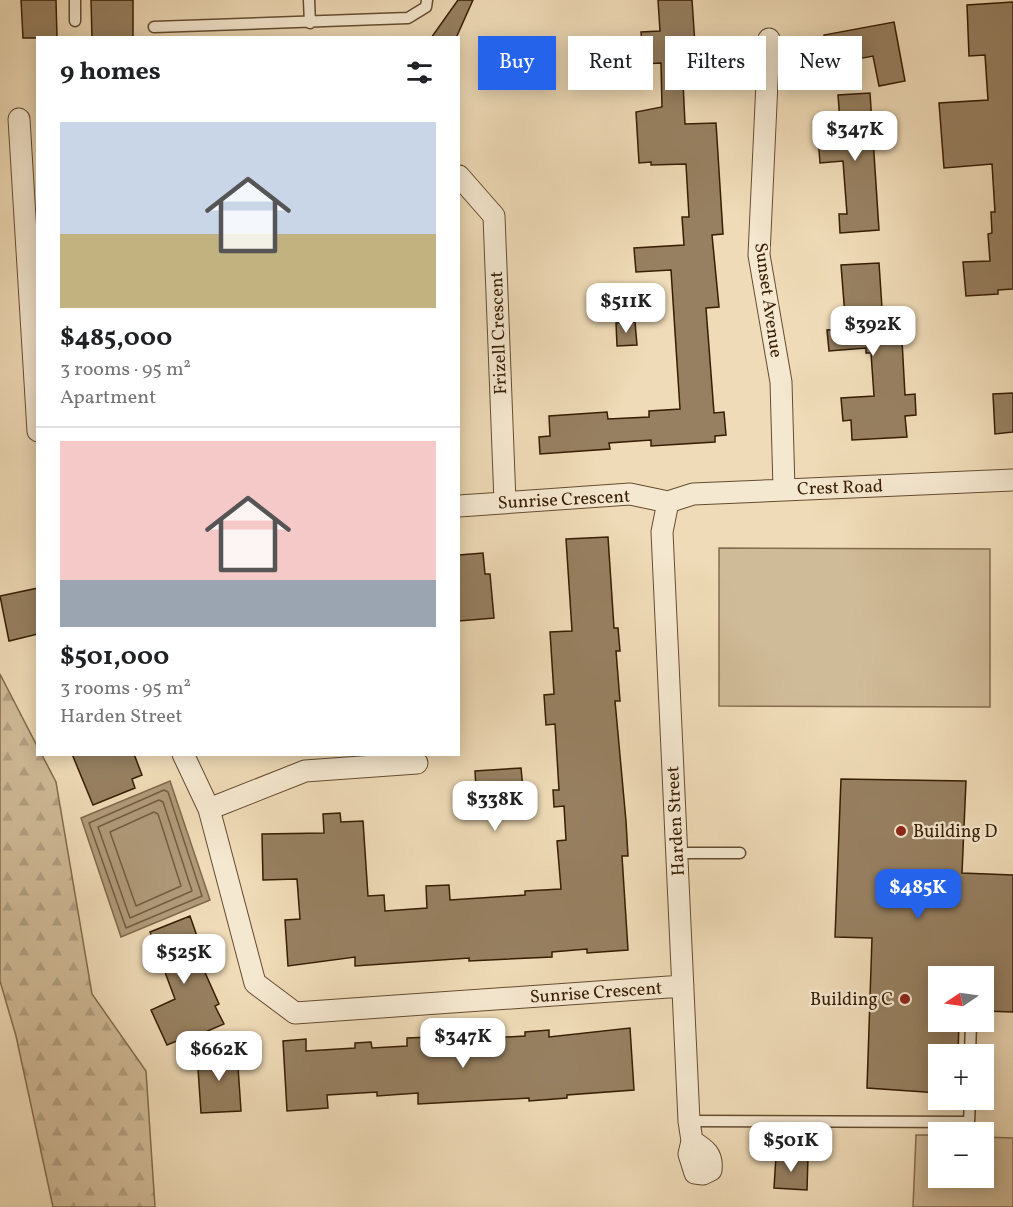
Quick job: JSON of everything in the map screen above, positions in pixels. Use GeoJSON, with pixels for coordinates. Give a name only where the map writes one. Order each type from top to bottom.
{"type":"FeatureCollection","features":[{"type":"Feature","properties":{"kind":"street","name":"Sunset Avenue"},"geometry":{"type":"LineString","coordinates":[[769,39],[759,255],[781,382],[784,489]]}},
{"type":"Feature","properties":{"kind":"street"},"geometry":{"type":"LineString","coordinates":[[19,119],[36,398]]}},
{"type":"Feature","properties":{"kind":"street","name":"Frizell Crescent"},"geometry":{"type":"LineString","coordinates":[[460,177],[494,216],[505,502]]}},
{"type":"Feature","properties":{"kind":"street","name":"Crest Road"},"geometry":{"type":"LineString","coordinates":[[668,502],[693,494],[1013,480]]}},
{"type":"Feature","properties":{"kind":"street","name":"Sunrise Crescent"},"geometry":{"type":"LineString","coordinates":[[460,506],[630,494],[668,502]]}},
{"type":"Feature","properties":{"kind":"street","name":"Harden Street"},"geometry":{"type":"LineString","coordinates":[[668,502],[662,532],[691,1131]]}},
{"type":"Feature","properties":{"kind":"street","name":"Sunrise Crescent"},"geometry":{"type":"LineString","coordinates":[[184,756],[209,810],[255,983],[295,1013],[683,986]]}},
{"type":"Feature","properties":{"kind":"street"},"geometry":{"type":"LineString","coordinates":[[209,810],[305,771],[417,763]]}},
{"type":"Feature","properties":{"kind":"lane"},"geometry":{"type":"LineString","coordinates":[[75,0],[75,21]]}},
{"type":"Feature","properties":{"kind":"lane"},"geometry":{"type":"LineString","coordinates":[[309,0],[310,23]]}},
{"type":"Feature","properties":{"kind":"lane"},"geometry":{"type":"LineString","coordinates":[[154,27],[408,18],[426,7],[427,0]]}},
{"type":"Feature","properties":{"kind":"lane"},"geometry":{"type":"LineString","coordinates":[[676,853],[740,853]]}},
{"type":"Feature","properties":{"kind":"lane"},"geometry":{"type":"LineString","coordinates":[[691,1131],[969,1122],[970,1110]]}},
{"type":"Feature","properties":{"kind":"green space"},"geometry":{"type":"Polygon","coordinates":[[[719,548],[990,549],[990,707],[719,706],[719,548]]]}},
{"type":"Feature","properties":{"kind":"green space"},"geometry":{"type":"Polygon","coordinates":[[[0,674],[36,744],[36,756],[43,756],[56,782],[92,994],[146,1071],[155,1207],[53,1207],[16,1036],[0,981],[0,674]]]}},
{"type":"Feature","properties":{"kind":"green space"},"geometry":{"type":"Polygon","coordinates":[[[916,1135],[928,1135],[928,1188],[994,1188],[994,1137],[1013,1138],[1013,1207],[913,1207],[916,1135]]]}},
{"type":"Feature","properties":{"kind":"water"},"geometry":{"type":"Polygon","coordinates":[[[170,781],[210,900],[121,937],[81,818],[170,781]]]}},
{"type":"Feature","properties":{"kind":"building"},"geometry":{"type":"Polygon","coordinates":[[[21,0],[56,0],[57,36],[23,38],[21,0]]]}},
{"type":"Feature","properties":{"kind":"building"},"geometry":{"type":"Polygon","coordinates":[[[91,0],[133,0],[133,36],[92,36],[91,0]]]}},
{"type":"Feature","properties":{"kind":"building"},"geometry":{"type":"Polygon","coordinates":[[[458,0],[473,0],[457,36],[432,36],[458,0]]]}},
{"type":"Feature","properties":{"kind":"building"},"geometry":{"type":"Polygon","coordinates":[[[658,0],[692,0],[694,36],[665,36],[665,90],[683,90],[685,124],[716,123],[723,234],[712,235],[719,307],[706,308],[714,413],[724,412],[726,435],[715,436],[715,442],[651,446],[651,440],[609,443],[610,449],[540,454],[539,437],[550,436],[549,416],[607,412],[608,419],[649,417],[649,411],[680,409],[671,270],[636,272],[634,248],[684,245],[682,217],[689,217],[686,164],[639,163],[636,112],[662,107],[661,63],[653,63],[653,36],[641,36],[641,32],[660,31],[658,0]]]}},
{"type":"Feature","properties":{"kind":"building"},"geometry":{"type":"Polygon","coordinates":[[[1013,2],[1013,289],[998,290],[998,294],[966,296],[963,262],[990,261],[988,234],[992,233],[991,212],[995,212],[992,164],[944,168],[939,103],[988,100],[985,55],[969,56],[967,5],[1013,2]]]}},
{"type":"Feature","properties":{"kind":"building"},"geometry":{"type":"Polygon","coordinates":[[[894,22],[905,81],[879,86],[873,56],[862,58],[862,36],[824,35],[894,22]]]}},
{"type":"Feature","properties":{"kind":"building"},"geometry":{"type":"Polygon","coordinates":[[[870,93],[879,230],[840,233],[839,214],[847,214],[843,161],[820,163],[818,137],[841,135],[838,95],[870,93]]]}},
{"type":"Feature","properties":{"kind":"building"},"geometry":{"type":"Polygon","coordinates":[[[879,263],[883,323],[901,322],[905,395],[915,394],[916,415],[905,416],[907,437],[852,440],[851,420],[843,421],[841,398],[874,396],[871,353],[866,353],[866,348],[829,351],[827,330],[846,329],[841,265],[879,263]]]}},
{"type":"Feature","properties":{"kind":"building"},"geometry":{"type":"Polygon","coordinates":[[[635,322],[637,345],[617,346],[616,323],[635,322]]]}},
{"type":"Feature","properties":{"kind":"building"},"geometry":{"type":"Polygon","coordinates":[[[1013,393],[1013,432],[995,434],[993,394],[1013,393]]]}},
{"type":"Feature","properties":{"kind":"building"},"geometry":{"type":"Polygon","coordinates":[[[608,537],[614,628],[618,628],[620,651],[616,651],[620,701],[615,701],[628,856],[622,856],[628,950],[587,953],[587,949],[552,952],[552,957],[469,961],[469,958],[355,966],[355,957],[288,966],[285,920],[300,919],[297,879],[263,880],[262,834],[324,833],[323,814],[340,813],[341,822],[363,821],[368,896],[384,895],[385,911],[427,908],[426,886],[449,885],[450,900],[525,895],[525,891],[561,889],[557,841],[566,840],[564,806],[554,807],[553,790],[559,790],[555,724],[546,725],[544,695],[554,694],[550,632],[572,631],[566,539],[608,537]]]}},
{"type":"Feature","properties":{"kind":"building"},"geometry":{"type":"Polygon","coordinates":[[[483,553],[485,574],[490,574],[494,618],[460,621],[460,555],[483,553]]]}},
{"type":"Feature","properties":{"kind":"building"},"geometry":{"type":"Polygon","coordinates":[[[36,588],[36,634],[9,641],[0,596],[36,588]]]}},
{"type":"Feature","properties":{"kind":"building"},"geometry":{"type":"Polygon","coordinates":[[[73,756],[135,756],[142,775],[132,779],[135,788],[93,805],[73,756]]]}},
{"type":"Feature","properties":{"kind":"building"},"geometry":{"type":"Polygon","coordinates":[[[521,768],[523,789],[498,791],[499,806],[477,807],[475,771],[521,768]]]}},
{"type":"Feature","properties":{"kind":"building"},"geometry":{"type":"Polygon","coordinates":[[[841,779],[966,781],[962,873],[1013,875],[1013,1012],[994,1011],[994,966],[928,966],[928,1032],[959,1032],[958,1044],[928,1044],[928,1092],[867,1088],[872,938],[835,937],[841,779]]]}},
{"type":"Feature","properties":{"kind":"building"},"geometry":{"type":"Polygon","coordinates":[[[190,916],[198,939],[195,940],[205,967],[203,968],[219,1004],[215,1006],[224,1024],[180,1043],[179,1040],[167,1045],[151,1010],[175,999],[150,932],[190,916]]]}},
{"type":"Feature","properties":{"kind":"building"},"geometry":{"type":"Polygon","coordinates":[[[630,1028],[634,1090],[567,1095],[567,1098],[529,1101],[529,1098],[418,1104],[418,1093],[377,1096],[377,1092],[327,1095],[328,1108],[287,1111],[283,1041],[306,1039],[306,1051],[355,1048],[355,1043],[371,1042],[372,1048],[407,1046],[407,1038],[431,1037],[431,1042],[466,1039],[466,1033],[488,1032],[489,1038],[525,1036],[525,1032],[549,1030],[549,1037],[630,1028]]]}},
{"type":"Feature","properties":{"kind":"building"},"geometry":{"type":"Polygon","coordinates":[[[237,1052],[241,1111],[201,1113],[197,1054],[237,1052]]]}},
{"type":"Feature","properties":{"kind":"building"},"geometry":{"type":"Polygon","coordinates":[[[776,1156],[808,1157],[807,1190],[774,1188],[776,1156]]]}},
{"type":"Feature","properties":{"kind":"place","name":"Building D"},"geometry":{"type":"Point","coordinates":[901,831]}},
{"type":"Feature","properties":{"kind":"place","name":"Building C"},"geometry":{"type":"Point","coordinates":[905,999]}}]}
